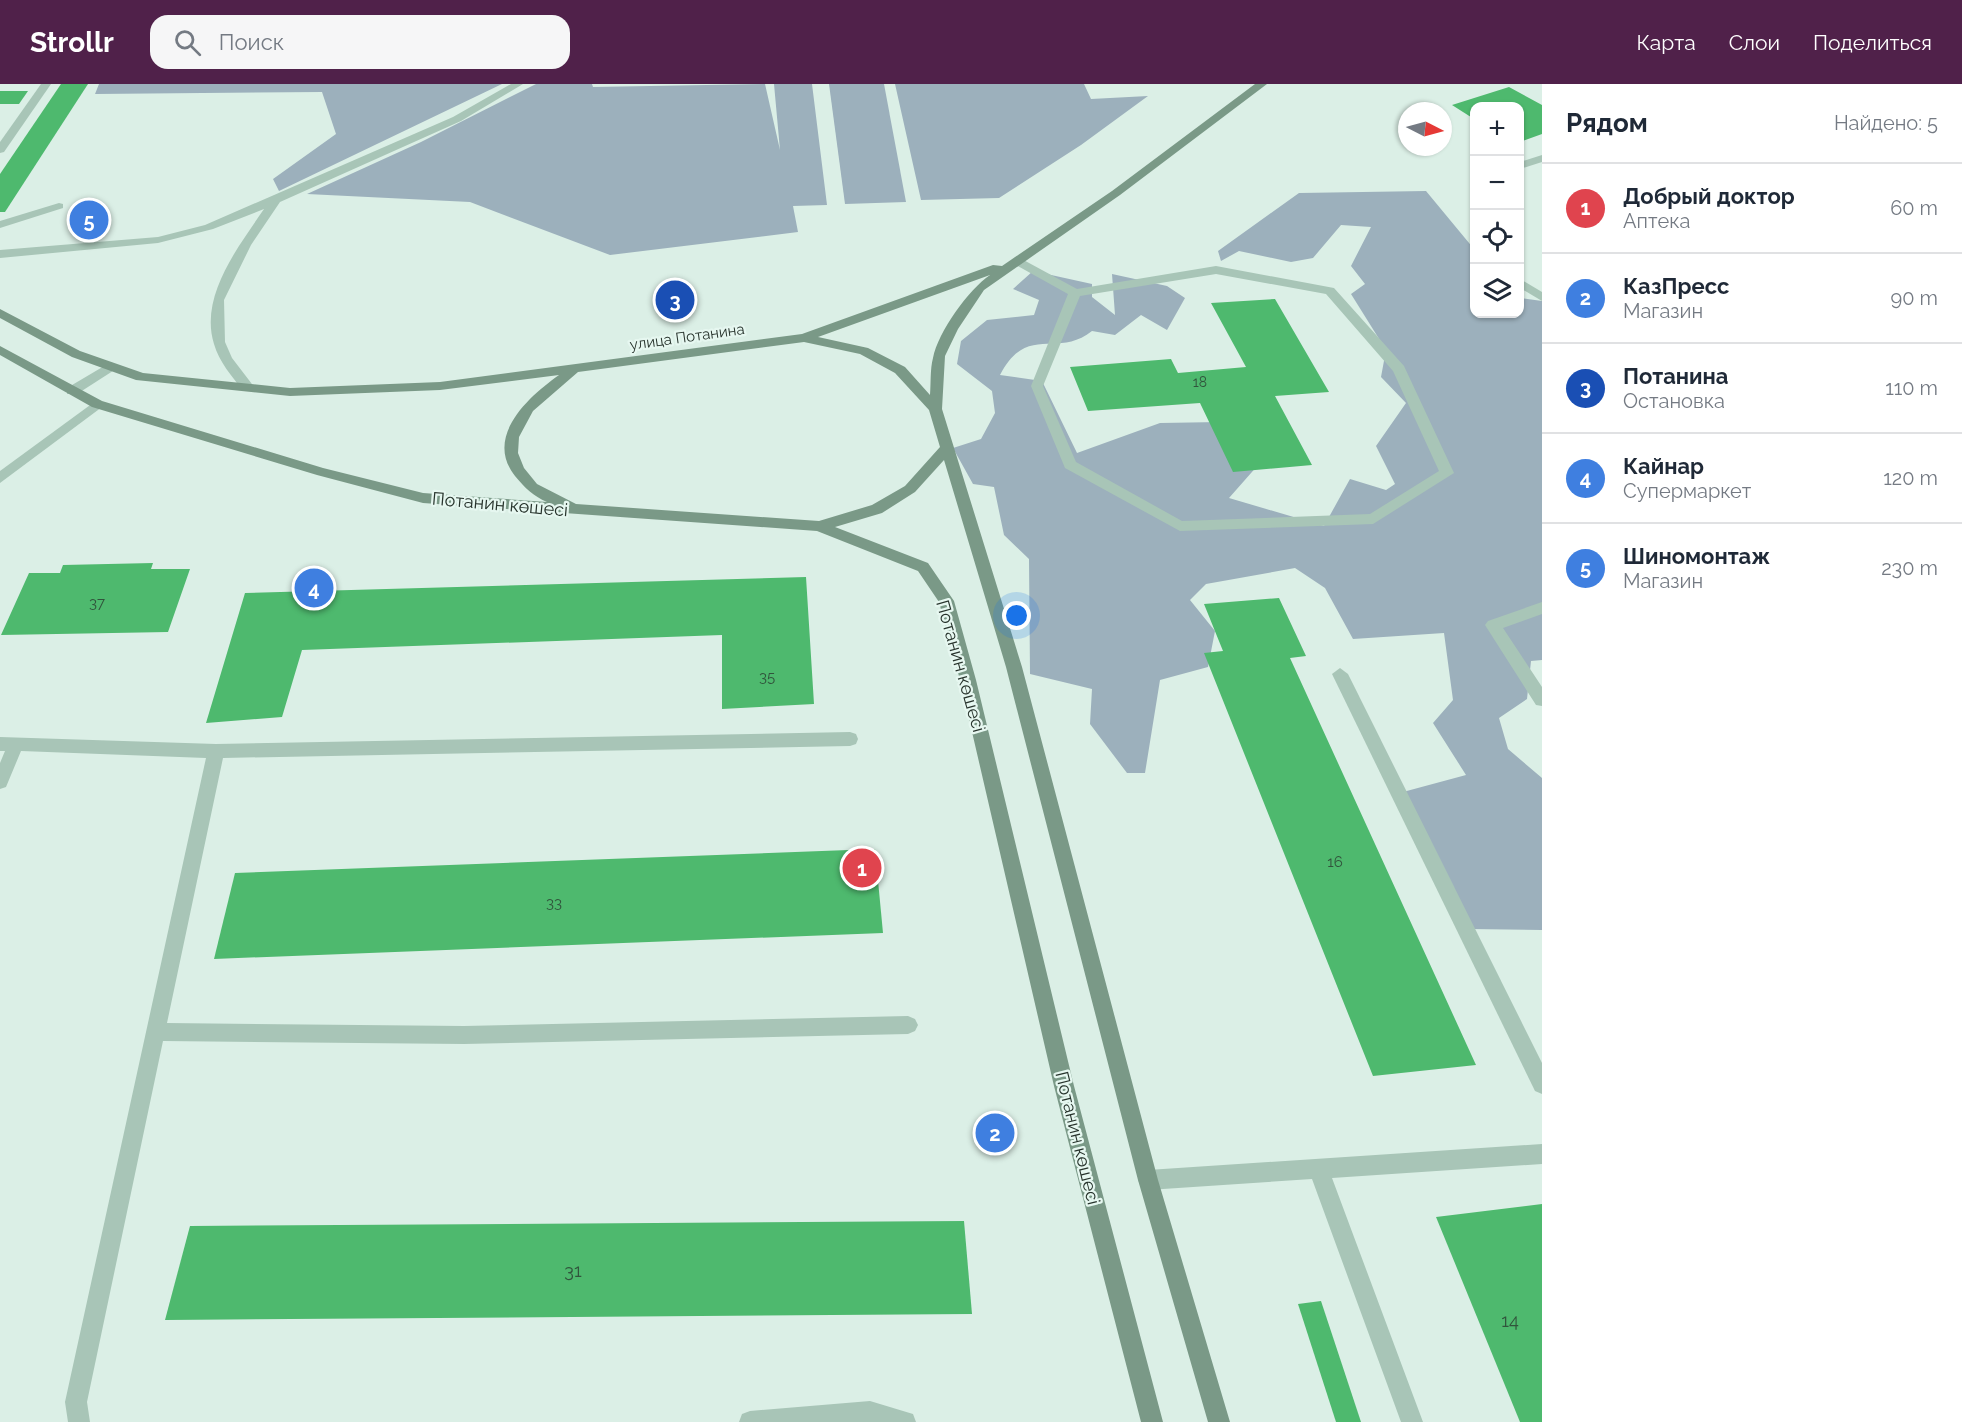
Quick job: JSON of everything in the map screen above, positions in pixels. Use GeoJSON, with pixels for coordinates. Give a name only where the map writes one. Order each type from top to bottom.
{"type":"FeatureCollection","features":[{"type":"Feature","properties":{"kind":"main road"},"geometry":{"type":"LineString","coordinates":[[1219,1422],[1148,1180],[1014,667],[935,409],[939,356],[952,329],[980,287],[1116,193],[1262,84]]}},
{"type":"Feature","properties":{"kind":"main road"},"geometry":{"type":"LineString","coordinates":[[804,338],[1018,261]]}},
{"type":"Feature","properties":{"kind":"main road"},"geometry":{"type":"LineString","coordinates":[[0,312],[76,354],[141,377],[248,388],[291,392],[440,386],[575,369]]}},
{"type":"Feature","properties":{"kind":"main road"},"geometry":{"type":"LineString","coordinates":[[804,338],[864,351],[900,370],[935,409]]}},
{"type":"Feature","properties":{"kind":"main road","name":"улица Потанина"},"geometry":{"type":"LineString","coordinates":[[575,369],[804,338]]}},
{"type":"Feature","properties":{"kind":"main road","name":"Потанин көшесі"},"geometry":{"type":"LineString","coordinates":[[0,350],[97,404],[322,472],[423,498],[819,526],[923,567],[946,601],[968,680],[1064,1086],[1152,1422]]}},
{"type":"Feature","properties":{"kind":"main road"},"geometry":{"type":"LineString","coordinates":[[575,369],[539,394],[521,414],[512,438],[513,462],[534,489],[584,511]]}},
{"type":"Feature","properties":{"kind":"main road"},"geometry":{"type":"LineString","coordinates":[[819,526],[877,509],[910,489],[946,448]]}},
{"type":"Feature","properties":{"kind":"street"},"geometry":{"type":"LineString","coordinates":[[0,150],[46,84]]}},
{"type":"Feature","properties":{"kind":"street"},"geometry":{"type":"LineString","coordinates":[[0,254],[158,240],[209,226],[276,200],[447,124],[518,84]]}},
{"type":"Feature","properties":{"kind":"street"},"geometry":{"type":"LineString","coordinates":[[1524,165],[1542,158]]}},
{"type":"Feature","properties":{"kind":"street"},"geometry":{"type":"LineString","coordinates":[[248,388],[226,359],[219,342],[218,300],[245,245],[276,200]]}},
{"type":"Feature","properties":{"kind":"street"},"geometry":{"type":"LineString","coordinates":[[0,225],[59,206]]}},
{"type":"Feature","properties":{"kind":"street"},"geometry":{"type":"LineString","coordinates":[[1018,261],[1075,293],[1216,270],[1330,291],[1399,369],[1447,473],[1373,519],[1180,526],[1070,465],[1037,386],[1075,293]]}},
{"type":"Feature","properties":{"kind":"street"},"geometry":{"type":"LineString","coordinates":[[1524,286],[1542,297]]}},
{"type":"Feature","properties":{"kind":"street"},"geometry":{"type":"LineString","coordinates":[[72,391],[111,366]]}},
{"type":"Feature","properties":{"kind":"street"},"geometry":{"type":"LineString","coordinates":[[0,478],[97,404]]}},
{"type":"Feature","properties":{"kind":"street"},"geometry":{"type":"LineString","coordinates":[[1542,608],[1493,624],[1542,700]]}},
{"type":"Feature","properties":{"kind":"street"},"geometry":{"type":"LineString","coordinates":[[1340,674],[1542,1084]]}},
{"type":"Feature","properties":{"kind":"street"},"geometry":{"type":"LineString","coordinates":[[0,782],[8,744],[216,751],[850,739]]}},
{"type":"Feature","properties":{"kind":"street"},"geometry":{"type":"LineString","coordinates":[[79,1422],[76,1402],[216,751]]}},
{"type":"Feature","properties":{"kind":"street"},"geometry":{"type":"LineString","coordinates":[[156,1032],[464,1035],[908,1025]]}},
{"type":"Feature","properties":{"kind":"street"},"geometry":{"type":"LineString","coordinates":[[1148,1180],[1542,1154]]}},
{"type":"Feature","properties":{"kind":"street"},"geometry":{"type":"LineString","coordinates":[[1318,1169],[1412,1422]]}},
{"type":"Feature","properties":{"kind":"street"},"geometry":{"type":"LineString","coordinates":[[750,1422],[870,1412],[904,1422]]}},
{"type":"Feature","properties":{"kind":"shaded area"},"geometry":{"type":"Polygon","coordinates":[[[99,84],[502,84],[279,191],[273,179],[336,134],[322,92],[95,94],[99,84]]]}},
{"type":"Feature","properties":{"kind":"shaded area"},"geometry":{"type":"Polygon","coordinates":[[[536,84],[592,84],[593,87],[765,84],[780,150],[774,84],[812,84],[827,205],[793,206],[798,232],[610,255],[470,202],[307,194],[421,142],[536,84]]]}},
{"type":"Feature","properties":{"kind":"shaded area"},"geometry":{"type":"Polygon","coordinates":[[[829,84],[884,84],[906,202],[845,204],[829,84]]]}},
{"type":"Feature","properties":{"kind":"shaded area"},"geometry":{"type":"Polygon","coordinates":[[[895,84],[1084,84],[1091,99],[1148,96],[1081,145],[999,198],[921,200],[895,84]]]}},
{"type":"Feature","properties":{"kind":"shaded area"},"geometry":{"type":"Polygon","coordinates":[[[1426,191],[1470,244],[1470,318],[1524,318],[1524,299],[1542,301],[1542,660],[1531,661],[1527,699],[1499,718],[1508,749],[1542,778],[1542,930],[1470,929],[1403,792],[1466,775],[1433,723],[1453,700],[1444,633],[1353,639],[1325,588],[1295,568],[1206,584],[1190,600],[1215,631],[1208,667],[1160,680],[1145,773],[1127,773],[1090,724],[1092,689],[1030,674],[1029,559],[1004,535],[994,487],[973,484],[953,448],[981,439],[995,413],[992,391],[957,364],[961,341],[987,320],[1034,315],[1039,300],[1013,289],[1033,271],[1092,284],[1092,297],[1115,315],[1112,274],[1167,286],[1185,298],[1167,330],[1141,315],[1115,335],[1092,331],[1079,339],[1032,346],[1021,350],[1010,359],[1000,375],[1042,381],[1077,453],[1160,423],[1220,422],[1259,464],[1229,498],[1324,526],[1350,479],[1386,490],[1395,484],[1376,446],[1406,403],[1381,377],[1386,350],[1351,294],[1365,284],[1351,266],[1371,227],[1341,225],[1313,258],[1291,262],[1239,251],[1221,261],[1218,251],[1299,193],[1426,191]]]}},
{"type":"Feature","properties":{"kind":"building"},"geometry":{"type":"Polygon","coordinates":[[[61,84],[88,84],[5,212],[0,212],[0,174],[61,84]]]}},
{"type":"Feature","properties":{"kind":"building"},"geometry":{"type":"Polygon","coordinates":[[[1509,87],[1542,105],[1542,134],[1524,141],[1524,102],[1470,102],[1470,116],[1452,105],[1509,87]]]}},
{"type":"Feature","properties":{"kind":"building"},"geometry":{"type":"Polygon","coordinates":[[[0,91],[28,91],[19,104],[0,104],[0,91]]]}},
{"type":"Feature","properties":{"kind":"building"},"geometry":{"type":"Polygon","coordinates":[[[1275,299],[1329,392],[1275,396],[1312,465],[1233,472],[1200,403],[1088,411],[1070,367],[1171,359],[1178,373],[1246,367],[1211,303],[1275,299]]]}},
{"type":"Feature","properties":{"kind":"building"},"geometry":{"type":"Polygon","coordinates":[[[153,563],[151,569],[190,569],[168,632],[1,635],[29,573],[60,573],[63,565],[153,563]]]}},
{"type":"Feature","properties":{"kind":"building"},"geometry":{"type":"Polygon","coordinates":[[[806,577],[814,704],[722,709],[722,635],[302,650],[282,717],[206,723],[245,593],[806,577]]]}},
{"type":"Feature","properties":{"kind":"building"},"geometry":{"type":"Polygon","coordinates":[[[1279,598],[1306,656],[1290,658],[1476,1065],[1373,1076],[1204,653],[1223,651],[1204,604],[1279,598]]]}},
{"type":"Feature","properties":{"kind":"building"},"geometry":{"type":"Polygon","coordinates":[[[875,849],[883,933],[214,959],[235,873],[875,849]]]}},
{"type":"Feature","properties":{"kind":"building"},"geometry":{"type":"Polygon","coordinates":[[[1542,1204],[1542,1422],[1520,1422],[1436,1217],[1542,1204]]]}},
{"type":"Feature","properties":{"kind":"building"},"geometry":{"type":"Polygon","coordinates":[[[964,1221],[972,1314],[165,1320],[190,1226],[964,1221]]]}},
{"type":"Feature","properties":{"kind":"building"},"geometry":{"type":"Polygon","coordinates":[[[1321,1301],[1361,1422],[1336,1422],[1298,1304],[1321,1301]]]}},
{"type":"Feature","properties":{"kind":"place","name":"Шиномонтаж"},"geometry":{"type":"Point","coordinates":[89,220]}},
{"type":"Feature","properties":{"kind":"place","name":"Потанина"},"geometry":{"type":"Point","coordinates":[675,300]}},
{"type":"Feature","properties":{"kind":"place","name":"Кайнар"},"geometry":{"type":"Point","coordinates":[314,588]}},
{"type":"Feature","properties":{"kind":"place","name":"Добрый доктор"},"geometry":{"type":"Point","coordinates":[862,868]}},
{"type":"Feature","properties":{"kind":"place","name":"КазПресс"},"geometry":{"type":"Point","coordinates":[995,1133]}}]}
